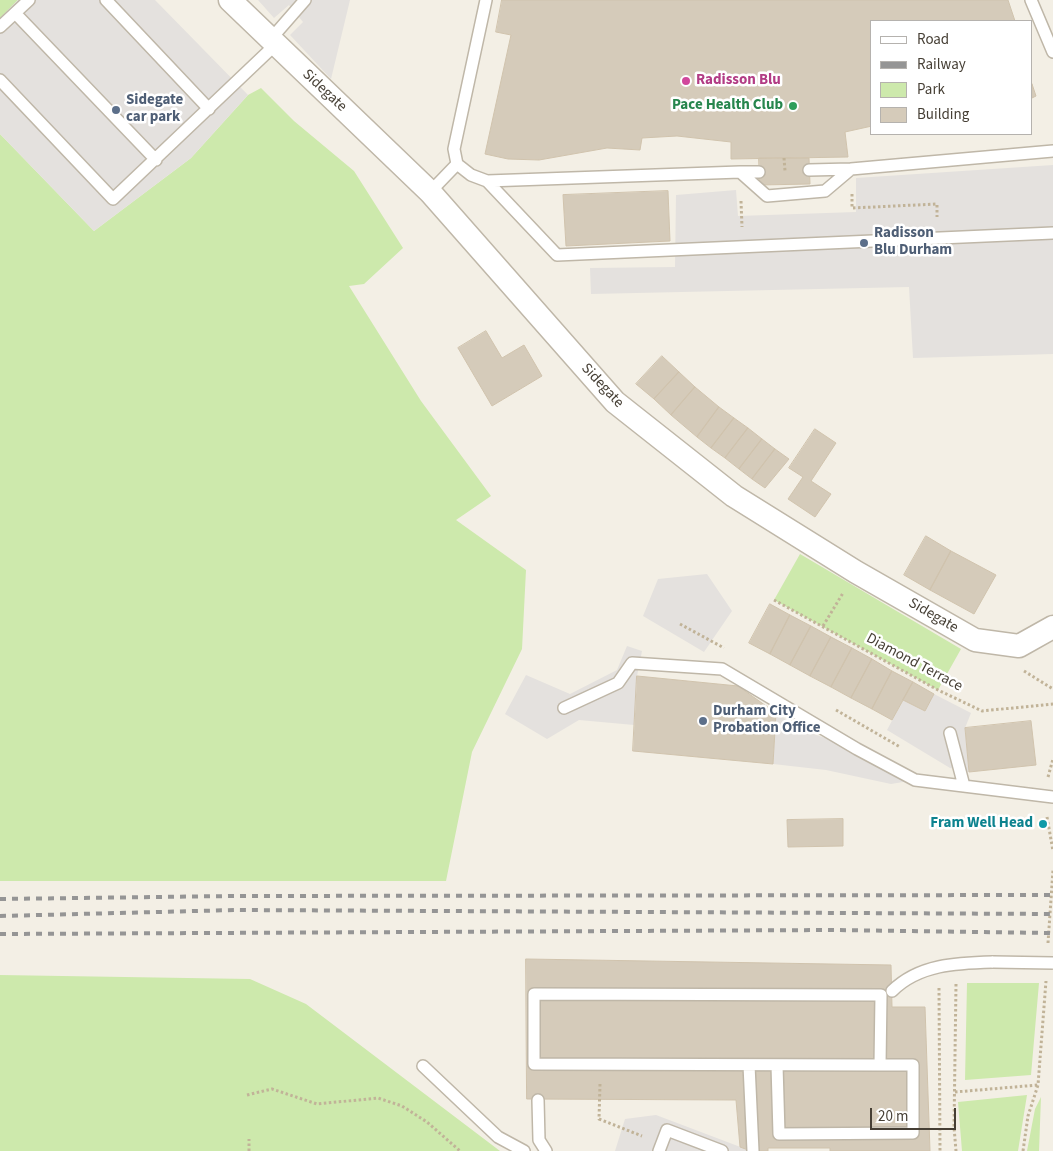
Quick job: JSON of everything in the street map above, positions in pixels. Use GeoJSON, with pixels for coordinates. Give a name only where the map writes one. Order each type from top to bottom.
{"type":"FeatureCollection","features":[{"type":"Feature","properties":{"kind":"street","name":"Sidegate"},"geometry":{"type":"LineString","coordinates":[[230,0],[272,43],[430,192],[615,402],[734,496],[856,572],[975,640],[1019,646],[1053,627]]}},
{"type":"Feature","properties":{"kind":"lane"},"geometry":{"type":"LineString","coordinates":[[0,27],[29,0]]}},
{"type":"Feature","properties":{"kind":"lane"},"geometry":{"type":"LineString","coordinates":[[106,0],[209,109]]}},
{"type":"Feature","properties":{"kind":"lane"},"geometry":{"type":"LineString","coordinates":[[0,80],[113,199],[209,109],[272,43],[305,0]]}},
{"type":"Feature","properties":{"kind":"lane"},"geometry":{"type":"LineString","coordinates":[[486,0],[454,149],[457,164],[471,175],[486,181],[760,172]]}},
{"type":"Feature","properties":{"kind":"lane"},"geometry":{"type":"LineString","coordinates":[[1031,0],[1053,52]]}},
{"type":"Feature","properties":{"kind":"lane"},"geometry":{"type":"LineString","coordinates":[[16,13],[156,160]]}},
{"type":"Feature","properties":{"kind":"lane"},"geometry":{"type":"LineString","coordinates":[[809,170],[851,169],[1053,151]]}},
{"type":"Feature","properties":{"kind":"lane"},"geometry":{"type":"LineString","coordinates":[[430,192],[457,164]]}},
{"type":"Feature","properties":{"kind":"lane"},"geometry":{"type":"LineString","coordinates":[[740,172],[767,196],[825,191],[851,169]]}},
{"type":"Feature","properties":{"kind":"lane"},"geometry":{"type":"LineString","coordinates":[[486,181],[557,255],[1053,233]]}},
{"type":"Feature","properties":{"kind":"lane"},"geometry":{"type":"LineString","coordinates":[[564,708],[618,683],[632,663],[722,670],[857,749],[916,780],[1053,797]]}},
{"type":"Feature","properties":{"kind":"lane"},"geometry":{"type":"LineString","coordinates":[[950,733],[964,786]]}},
{"type":"Feature","properties":{"kind":"lane"},"geometry":{"type":"LineString","coordinates":[[892,992],[902,982],[918,972],[956,963],[1053,963]]}},
{"type":"Feature","properties":{"kind":"lane"},"geometry":{"type":"LineString","coordinates":[[777,1065],[779,1134],[913,1133],[913,1065],[880,1065],[777,1065],[749,1065],[534,1064],[534,994],[881,995],[880,1065]]}},
{"type":"Feature","properties":{"kind":"lane"},"geometry":{"type":"LineString","coordinates":[[749,1065],[753,1151]]}},
{"type":"Feature","properties":{"kind":"lane"},"geometry":{"type":"LineString","coordinates":[[423,1066],[498,1137],[524,1151]]}},
{"type":"Feature","properties":{"kind":"lane"},"geometry":{"type":"LineString","coordinates":[[538,1100],[539,1140],[546,1151]]}},
{"type":"Feature","properties":{"kind":"lane"},"geometry":{"type":"LineString","coordinates":[[660,1148],[667,1130],[722,1151]]}},
{"type":"Feature","properties":{"kind":"path"},"geometry":{"type":"LineString","coordinates":[[784,158],[785,171]]}},
{"type":"Feature","properties":{"kind":"path"},"geometry":{"type":"LineString","coordinates":[[851,169],[852,208],[937,204],[938,238]]}},
{"type":"Feature","properties":{"kind":"path"},"geometry":{"type":"LineString","coordinates":[[823,626],[844,592]]}},
{"type":"Feature","properties":{"kind":"path","name":"Diamond Terrace"},"geometry":{"type":"LineString","coordinates":[[774,600],[938,690],[982,711],[1053,704]]}},
{"type":"Feature","properties":{"kind":"path"},"geometry":{"type":"LineString","coordinates":[[1024,671],[1053,689]]}},
{"type":"Feature","properties":{"kind":"path"},"geometry":{"type":"LineString","coordinates":[[1048,950],[1053,870]]}},
{"type":"Feature","properties":{"kind":"path"},"geometry":{"type":"LineString","coordinates":[[956,963],[954,1127],[956,1151]]}},
{"type":"Feature","properties":{"kind":"path"},"geometry":{"type":"LineString","coordinates":[[939,967],[940,1151]]}},
{"type":"Feature","properties":{"kind":"path"},"geometry":{"type":"LineString","coordinates":[[1023,1151],[1028,1116],[1038,1085],[1046,979]]}},
{"type":"Feature","properties":{"kind":"path"},"geometry":{"type":"LineString","coordinates":[[955,1092],[1038,1085]]}},
{"type":"Feature","properties":{"kind":"path"},"geometry":{"type":"LineString","coordinates":[[247,1095],[272,1088],[317,1104],[378,1098],[402,1106],[427,1122],[460,1151]]}},
{"type":"Feature","properties":{"kind":"path"},"geometry":{"type":"LineString","coordinates":[[599,1100],[600,1119],[660,1148]]}},
{"type":"Feature","properties":{"kind":"path"},"geometry":{"type":"LineString","coordinates":[[249,1139],[249,1151]]}},
{"type":"Feature","properties":{"kind":"green space"},"geometry":{"type":"Polygon","coordinates":[[[0,0],[18,0],[0,18],[0,0]]]}},
{"type":"Feature","properties":{"kind":"green space"},"geometry":{"type":"Polygon","coordinates":[[[261,88],[294,121],[354,171],[403,248],[364,284],[349,286],[421,401],[491,496],[456,520],[526,570],[522,649],[472,752],[446,881],[0,881],[0,134],[94,231],[191,158],[248,95],[261,88]]]}},
{"type":"Feature","properties":{"kind":"green space"},"geometry":{"type":"Polygon","coordinates":[[[800,554],[961,649],[938,690],[774,600],[800,554]]]}},
{"type":"Feature","properties":{"kind":"green space"},"geometry":{"type":"Polygon","coordinates":[[[0,975],[250,979],[306,1004],[500,1151],[0,1151],[0,975]]]}},
{"type":"Feature","properties":{"kind":"green space"},"geometry":{"type":"Polygon","coordinates":[[[967,983],[1039,983],[1031,1075],[965,1080],[967,983]]]}},
{"type":"Feature","properties":{"kind":"green space"},"geometry":{"type":"Polygon","coordinates":[[[1027,1095],[1018,1151],[962,1151],[958,1102],[1027,1095]]]}},
{"type":"Feature","properties":{"kind":"green space"},"geometry":{"type":"Polygon","coordinates":[[[1041,1097],[1039,1151],[1027,1151],[1035,1109],[1041,1097]]]}},
{"type":"Feature","properties":{"kind":"shaded area","name":"Sidegate car park"},"geometry":{"type":"Polygon","coordinates":[[[18,0],[155,0],[248,95],[191,158],[94,231],[0,134],[0,18],[18,0]]]}},
{"type":"Feature","properties":{"kind":"shaded area"},"geometry":{"type":"Polygon","coordinates":[[[258,0],[350,0],[331,79],[290,35],[303,22],[289,5],[274,18],[258,0]]]}},
{"type":"Feature","properties":{"kind":"shaded area","name":"Radisson Blu Durham"},"geometry":{"type":"Polygon","coordinates":[[[1053,165],[1053,354],[913,358],[909,287],[591,294],[590,268],[675,267],[676,195],[736,190],[738,216],[856,212],[856,178],[1053,165]]]}},
{"type":"Feature","properties":{"kind":"shaded area"},"geometry":{"type":"Polygon","coordinates":[[[707,574],[732,611],[704,652],[643,616],[658,579],[707,574]]]}},
{"type":"Feature","properties":{"kind":"shaded area"},"geometry":{"type":"Polygon","coordinates":[[[627,646],[642,651],[637,676],[634,725],[579,720],[547,739],[505,714],[526,675],[570,694],[617,670],[627,646]]]}},
{"type":"Feature","properties":{"kind":"shaded area"},"geometry":{"type":"Polygon","coordinates":[[[934,694],[971,713],[965,728],[969,772],[950,768],[887,730],[903,700],[925,711],[934,694]]]}},
{"type":"Feature","properties":{"kind":"shaded area"},"geometry":{"type":"Polygon","coordinates":[[[776,713],[802,730],[857,749],[915,780],[891,784],[826,770],[773,764],[776,713]]]}},
{"type":"Feature","properties":{"kind":"shaded area"},"geometry":{"type":"Polygon","coordinates":[[[656,1115],[751,1151],[615,1151],[625,1119],[656,1115]]]}},
{"type":"Feature","properties":{"kind":"building","name":"Radisson Blu"},"geometry":{"type":"Polygon","coordinates":[[[502,0],[1008,0],[1015,20],[870,20],[870,126],[845,132],[848,157],[731,159],[731,142],[677,136],[642,138],[640,150],[607,148],[539,160],[508,159],[485,154],[511,35],[496,32],[502,0]]]}},
{"type":"Feature","properties":{"kind":"building"},"geometry":{"type":"Polygon","coordinates":[[[1033,87],[1036,96],[1033,98],[1033,87]]]}},
{"type":"Feature","properties":{"kind":"building"},"geometry":{"type":"Polygon","coordinates":[[[759,158],[809,158],[810,184],[760,185],[759,158]]]}},
{"type":"Feature","properties":{"kind":"building"},"geometry":{"type":"Polygon","coordinates":[[[668,191],[670,241],[566,246],[563,195],[668,191]]]}},
{"type":"Feature","properties":{"kind":"building"},"geometry":{"type":"Polygon","coordinates":[[[486,331],[502,358],[524,345],[542,376],[492,406],[458,348],[486,331]]]}},
{"type":"Feature","properties":{"kind":"building"},"geometry":{"type":"Polygon","coordinates":[[[662,356],[679,372],[654,399],[636,384],[662,356]]]}},
{"type":"Feature","properties":{"kind":"building"},"geometry":{"type":"Polygon","coordinates":[[[679,372],[695,387],[671,415],[654,399],[679,372]]]}},
{"type":"Feature","properties":{"kind":"building"},"geometry":{"type":"Polygon","coordinates":[[[695,387],[719,407],[697,437],[671,415],[695,387]]]}},
{"type":"Feature","properties":{"kind":"building"},"geometry":{"type":"Polygon","coordinates":[[[719,407],[734,418],[711,448],[697,437],[719,407]]]}},
{"type":"Feature","properties":{"kind":"building"},"geometry":{"type":"Polygon","coordinates":[[[734,418],[748,428],[725,458],[711,448],[734,418]]]}},
{"type":"Feature","properties":{"kind":"building"},"geometry":{"type":"Polygon","coordinates":[[[748,428],[762,439],[739,469],[725,458],[748,428]]]}},
{"type":"Feature","properties":{"kind":"building"},"geometry":{"type":"Polygon","coordinates":[[[815,429],[836,443],[811,481],[831,494],[815,517],[788,499],[803,477],[789,468],[815,429]]]}},
{"type":"Feature","properties":{"kind":"building"},"geometry":{"type":"Polygon","coordinates":[[[762,439],[775,449],[752,479],[739,469],[762,439]]]}},
{"type":"Feature","properties":{"kind":"building"},"geometry":{"type":"Polygon","coordinates":[[[775,449],[789,459],[765,488],[752,479],[775,449]]]}},
{"type":"Feature","properties":{"kind":"building"},"geometry":{"type":"Polygon","coordinates":[[[926,536],[951,551],[930,590],[904,575],[926,536]]]}},
{"type":"Feature","properties":{"kind":"building"},"geometry":{"type":"Polygon","coordinates":[[[951,551],[996,575],[974,614],[930,590],[951,551]]]}},
{"type":"Feature","properties":{"kind":"building"},"geometry":{"type":"Polygon","coordinates":[[[770,604],[790,615],[770,654],[749,643],[770,604]]]}},
{"type":"Feature","properties":{"kind":"building"},"geometry":{"type":"Polygon","coordinates":[[[790,615],[811,626],[790,665],[770,654],[790,615]]]}},
{"type":"Feature","properties":{"kind":"building"},"geometry":{"type":"Polygon","coordinates":[[[811,626],[831,637],[810,676],[790,665],[811,626]]]}},
{"type":"Feature","properties":{"kind":"building"},"geometry":{"type":"Polygon","coordinates":[[[831,637],[852,648],[831,687],[810,676],[831,637]]]}},
{"type":"Feature","properties":{"kind":"building"},"geometry":{"type":"Polygon","coordinates":[[[852,648],[872,659],[851,698],[831,687],[852,648]]]}},
{"type":"Feature","properties":{"kind":"building"},"geometry":{"type":"Polygon","coordinates":[[[872,659],[892,671],[872,709],[851,698],[872,659]]]}},
{"type":"Feature","properties":{"kind":"building"},"geometry":{"type":"Polygon","coordinates":[[[892,671],[913,682],[892,720],[872,709],[892,671]]]}},
{"type":"Feature","properties":{"kind":"building"},"geometry":{"type":"Polygon","coordinates":[[[637,676],[738,686],[776,713],[773,764],[633,751],[637,676]]]}},
{"type":"Feature","properties":{"kind":"building"},"geometry":{"type":"Polygon","coordinates":[[[913,682],[934,694],[925,711],[903,700],[913,682]]]}},
{"type":"Feature","properties":{"kind":"building"},"geometry":{"type":"Polygon","coordinates":[[[1031,721],[1036,765],[969,772],[965,728],[1031,721]]]}},
{"type":"Feature","properties":{"kind":"building"},"geometry":{"type":"Polygon","coordinates":[[[843,819],[843,846],[788,847],[787,820],[843,819]]]}},
{"type":"Feature","properties":{"kind":"building"},"geometry":{"type":"Polygon","coordinates":[[[526,959],[891,965],[892,1007],[925,1007],[930,1151],[830,1151],[830,1148],[768,1148],[768,1151],[751,1151],[740,1147],[736,1100],[527,1099],[526,959]]]}},
{"type":"Feature","properties":{"kind":"railway"},"geometry":{"type":"LineString","coordinates":[[0,899],[233,896],[1053,895]]}},
{"type":"Feature","properties":{"kind":"railway"},"geometry":{"type":"LineString","coordinates":[[0,916],[236,910],[1053,914]]}},
{"type":"Feature","properties":{"kind":"railway"},"geometry":{"type":"LineString","coordinates":[[0,934],[832,930],[1053,933]]}},
{"type":"Feature","properties":{"kind":"place","name":"Radisson Blu"},"geometry":{"type":"Point","coordinates":[686,81]}},
{"type":"Feature","properties":{"kind":"place","name":"Pace Health Club"},"geometry":{"type":"Point","coordinates":[793,106]}},
{"type":"Feature","properties":{"kind":"place","name":"Sidegate car park"},"geometry":{"type":"Point","coordinates":[116,110]}},
{"type":"Feature","properties":{"kind":"place","name":"Radisson Blu Durham"},"geometry":{"type":"Point","coordinates":[864,243]}},
{"type":"Feature","properties":{"kind":"place","name":"Durham City Probation Office"},"geometry":{"type":"Point","coordinates":[703,721]}},
{"type":"Feature","properties":{"kind":"place","name":"Fram Well Head"},"geometry":{"type":"Point","coordinates":[1043,824]}}]}
